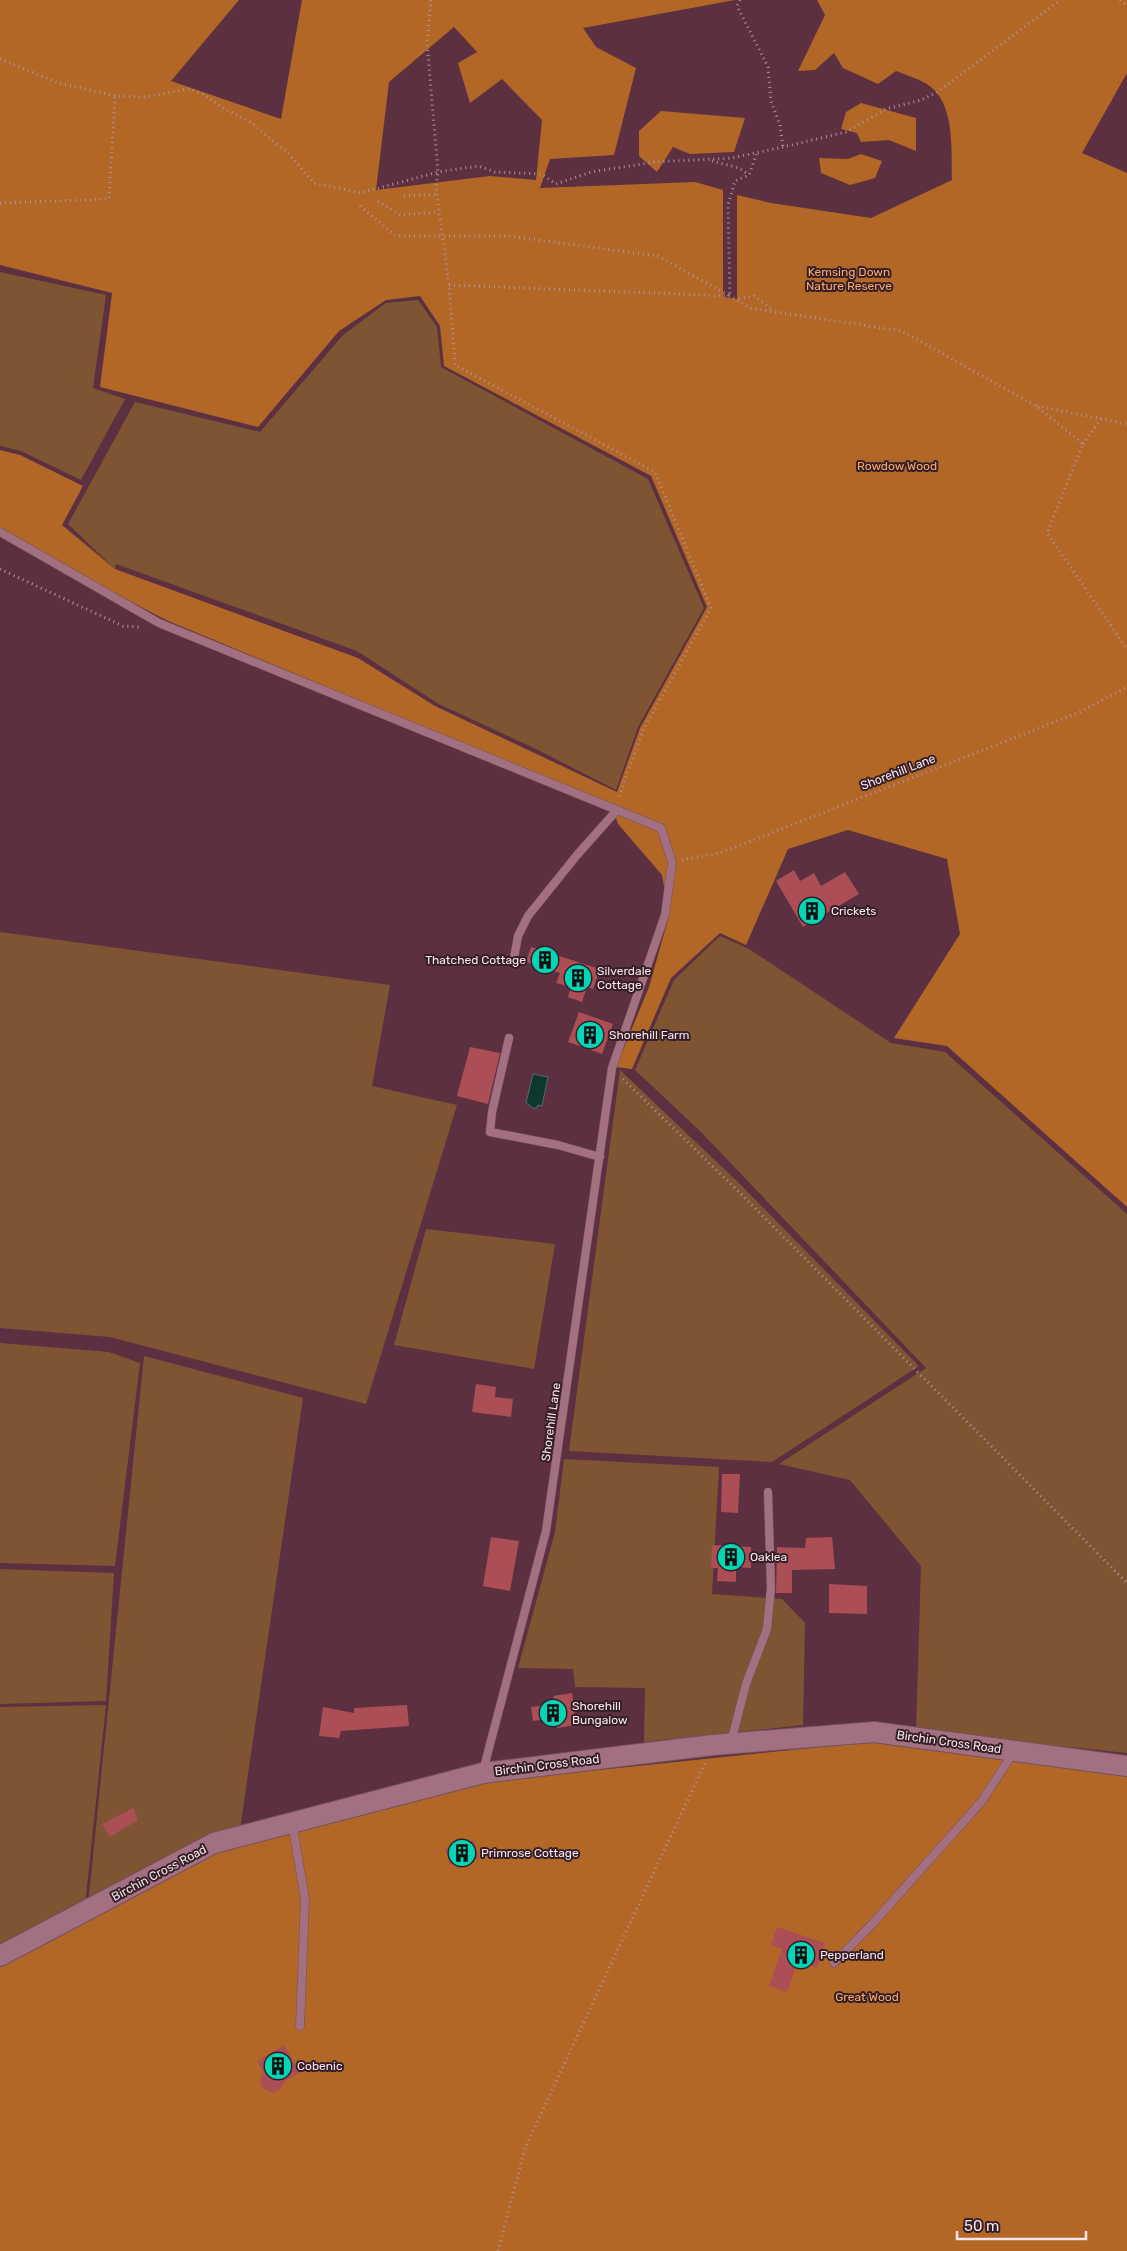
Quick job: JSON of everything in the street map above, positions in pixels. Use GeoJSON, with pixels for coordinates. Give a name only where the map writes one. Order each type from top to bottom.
{"type":"FeatureCollection","features":[{"type":"Feature","properties":{"kind":"street","name":"Birchin Cross Road"},"geometry":{"type":"LineString","coordinates":[[0,1956],[214,1844],[483,1773],[722,1744],[874,1732],[1127,1766]]}},
{"type":"Feature","properties":{"kind":"lane"},"geometry":{"type":"LineString","coordinates":[[0,532],[159,623],[660,828],[672,862]]}},
{"type":"Feature","properties":{"kind":"lane"},"geometry":{"type":"LineString","coordinates":[[514,958],[518,936],[528,916],[616,810]]}},
{"type":"Feature","properties":{"kind":"lane","name":"Shorehill Lane"},"geometry":{"type":"LineString","coordinates":[[483,1773],[546,1531],[612,1068],[665,915],[672,862]]}},
{"type":"Feature","properties":{"kind":"lane"},"geometry":{"type":"LineString","coordinates":[[509,1038],[492,1112],[490,1132],[558,1145],[600,1157]]}},
{"type":"Feature","properties":{"kind":"lane"},"geometry":{"type":"LineString","coordinates":[[722,1744],[767,1629],[771,1588],[768,1492]]}},
{"type":"Feature","properties":{"kind":"lane"},"geometry":{"type":"LineString","coordinates":[[834,1963],[874,1922],[982,1801],[1014,1751]]}},
{"type":"Feature","properties":{"kind":"lane"},"geometry":{"type":"LineString","coordinates":[[292,1823],[305,1899],[300,2026]]}},
{"type":"Feature","properties":{"kind":"path"},"geometry":{"type":"LineString","coordinates":[[431,0],[427,42],[438,172],[437,194],[449,285],[455,365],[655,472],[711,608],[643,730],[616,810]]}},
{"type":"Feature","properties":{"kind":"path"},"geometry":{"type":"LineString","coordinates":[[740,0],[737,6],[768,67],[771,101],[780,125],[783,147]]}},
{"type":"Feature","properties":{"kind":"path"},"geometry":{"type":"LineString","coordinates":[[0,59],[59,83],[115,96],[146,97],[188,89],[201,94],[228,111],[249,121],[288,153],[314,183],[361,192],[438,172],[478,166],[495,172],[541,174],[556,184],[592,172],[656,162],[709,160],[757,153],[846,132],[886,109],[922,100],[936,93],[1060,0]]}},
{"type":"Feature","properties":{"kind":"path"},"geometry":{"type":"LineString","coordinates":[[1120,0],[1127,6]]}},
{"type":"Feature","properties":{"kind":"path"},"geometry":{"type":"LineString","coordinates":[[0,203],[109,199],[115,96]]}},
{"type":"Feature","properties":{"kind":"path"},"geometry":{"type":"LineString","coordinates":[[730,296],[728,205],[734,181],[749,175],[757,153]]}},
{"type":"Feature","properties":{"kind":"path"},"geometry":{"type":"LineString","coordinates":[[709,160],[739,168],[749,175]]}},
{"type":"Feature","properties":{"kind":"path"},"geometry":{"type":"LineString","coordinates":[[404,196],[437,194]]}},
{"type":"Feature","properties":{"kind":"path"},"geometry":{"type":"LineString","coordinates":[[378,201],[400,215],[439,212]]}},
{"type":"Feature","properties":{"kind":"path"},"geometry":{"type":"LineString","coordinates":[[360,206],[396,236],[509,236],[658,256],[738,299],[750,308],[902,331],[1036,406],[1082,444]]}},
{"type":"Feature","properties":{"kind":"path"},"geometry":{"type":"LineString","coordinates":[[449,285],[730,296]]}},
{"type":"Feature","properties":{"kind":"path"},"geometry":{"type":"LineString","coordinates":[[738,299],[754,296],[774,311]]}},
{"type":"Feature","properties":{"kind":"path"},"geometry":{"type":"LineString","coordinates":[[1036,406],[1127,424]]}},
{"type":"Feature","properties":{"kind":"path"},"geometry":{"type":"LineString","coordinates":[[1101,419],[1082,444],[1048,533],[1127,649]]}},
{"type":"Feature","properties":{"kind":"path"},"geometry":{"type":"LineString","coordinates":[[0,569],[123,626],[157,627],[159,623]]}},
{"type":"Feature","properties":{"kind":"path","name":"Shorehill Lane"},"geometry":{"type":"LineString","coordinates":[[672,862],[720,853],[1080,712],[1127,687]]}},
{"type":"Feature","properties":{"kind":"path"},"geometry":{"type":"LineString","coordinates":[[612,1068],[746,1198],[1127,1583]]}},
{"type":"Feature","properties":{"kind":"path"},"geometry":{"type":"LineString","coordinates":[[498,2251],[525,2148],[722,1744]]}},
{"type":"Feature","properties":{"kind":"shaded area"},"geometry":{"type":"Polygon","coordinates":[[[0,272],[106,295],[93,388],[125,399],[81,480],[21,451],[0,446],[0,272]]]}},
{"type":"Feature","properties":{"kind":"shaded area"},"geometry":{"type":"Polygon","coordinates":[[[418,300],[437,327],[441,367],[648,479],[704,608],[638,727],[616,790],[536,749],[437,703],[357,651],[116,564],[115,569],[68,524],[135,402],[260,432],[343,335],[386,303],[418,300]]]}},
{"type":"Feature","properties":{"kind":"shaded area"},"geometry":{"type":"Polygon","coordinates":[[[0,932],[390,985],[372,1086],[457,1105],[366,1404],[110,1337],[0,1328],[0,932]]]}},
{"type":"Feature","properties":{"kind":"shaded area"},"geometry":{"type":"Polygon","coordinates":[[[720,936],[749,949],[891,1043],[945,1052],[1127,1214],[1127,1753],[916,1731],[921,1566],[850,1480],[779,1464],[926,1368],[700,1131],[635,1070],[674,980],[720,936]]]}},
{"type":"Feature","properties":{"kind":"shaded area"},"geometry":{"type":"Polygon","coordinates":[[[620,1070],[740,1184],[919,1366],[772,1462],[569,1451],[620,1070]]]}},
{"type":"Feature","properties":{"kind":"shaded area"},"geometry":{"type":"Polygon","coordinates":[[[533,1074],[548,1077],[542,1106],[538,1105],[535,1109],[526,1103],[533,1074]]]}},
{"type":"Feature","properties":{"kind":"shaded area"},"geometry":{"type":"Polygon","coordinates":[[[426,1229],[555,1244],[534,1369],[394,1345],[426,1229]]]}},
{"type":"Feature","properties":{"kind":"shaded area"},"geometry":{"type":"Polygon","coordinates":[[[0,1343],[109,1352],[140,1363],[115,1566],[0,1563],[0,1343]]]}},
{"type":"Feature","properties":{"kind":"shaded area"},"geometry":{"type":"Polygon","coordinates":[[[144,1356],[303,1398],[240,1829],[88,1905],[144,1356]]]}},
{"type":"Feature","properties":{"kind":"shaded area"},"geometry":{"type":"Polygon","coordinates":[[[564,1459],[719,1467],[712,1594],[782,1599],[805,1623],[803,1725],[644,1742],[645,1688],[575,1687],[573,1669],[518,1668],[555,1532],[564,1459]]]}},
{"type":"Feature","properties":{"kind":"shaded area"},"geometry":{"type":"Polygon","coordinates":[[[0,1569],[114,1573],[106,1701],[0,1704],[0,1569]]]}},
{"type":"Feature","properties":{"kind":"shaded area"},"geometry":{"type":"Polygon","coordinates":[[[106,1705],[85,1906],[0,1951],[0,1707],[106,1705]]]}},
{"type":"Feature","properties":{"kind":"green space","name":"Rowdow Wood"},"geometry":{"type":"Polygon","coordinates":[[[0,0],[239,0],[171,81],[281,119],[302,0],[735,0],[583,28],[596,47],[636,68],[614,155],[550,159],[540,188],[695,182],[723,190],[723,297],[737,299],[737,195],[771,203],[871,218],[952,180],[950,127],[947,113],[935,91],[925,83],[896,71],[878,84],[843,68],[834,53],[815,70],[798,71],[825,15],[817,0],[1127,0],[1127,73],[1082,153],[1127,173],[1127,1207],[947,1046],[894,1038],[960,934],[947,859],[848,830],[788,849],[746,945],[720,933],[671,978],[632,1069],[616,1067],[649,987],[669,916],[662,875],[618,824],[612,806],[166,620],[0,534],[0,450],[20,455],[83,486],[62,525],[115,569],[358,658],[435,706],[617,792],[640,728],[707,607],[651,476],[444,366],[440,326],[420,296],[386,300],[339,331],[258,427],[100,387],[112,293],[0,265],[0,0]],[[454,27],[389,82],[376,190],[490,176],[536,180],[542,120],[502,79],[470,103],[458,63],[477,52],[454,27]]]}},
{"type":"Feature","properties":{"kind":"green space"},"geometry":{"type":"Polygon","coordinates":[[[861,103],[916,118],[916,151],[889,140],[861,142],[857,133],[841,129],[846,112],[861,103]]]}},
{"type":"Feature","properties":{"kind":"green space"},"geometry":{"type":"Polygon","coordinates":[[[661,111],[745,118],[734,152],[690,154],[673,147],[657,172],[639,156],[639,131],[661,111]]]}},
{"type":"Feature","properties":{"kind":"green space"},"geometry":{"type":"Polygon","coordinates":[[[861,154],[882,161],[875,178],[850,185],[821,173],[819,158],[848,159],[861,154]]]}},
{"type":"Feature","properties":{"kind":"green space","name":"Great Wood"},"geometry":{"type":"Polygon","coordinates":[[[867,1742],[1127,1769],[1127,2251],[0,2251],[0,1962],[215,1848],[485,1782],[867,1742]]]}},
{"type":"Feature","properties":{"kind":"building","name":"Crickets"},"geometry":{"type":"Polygon","coordinates":[[[794,870],[800,881],[814,873],[821,886],[845,872],[859,894],[803,927],[776,881],[794,870]]]}},
{"type":"Feature","properties":{"kind":"building","name":"Silverdale Cottage"},"geometry":{"type":"Polygon","coordinates":[[[531,947],[600,969],[593,989],[587,987],[582,1002],[568,997],[571,987],[556,983],[560,973],[526,962],[531,947]]]}},
{"type":"Feature","properties":{"kind":"building","name":"Shorehill Farm"},"geometry":{"type":"Polygon","coordinates":[[[579,1012],[613,1024],[602,1054],[568,1042],[579,1012]]]}},
{"type":"Feature","properties":{"kind":"building"},"geometry":{"type":"Polygon","coordinates":[[[470,1047],[500,1053],[488,1104],[457,1096],[470,1047]]]}},
{"type":"Feature","properties":{"kind":"building"},"geometry":{"type":"Polygon","coordinates":[[[476,1384],[496,1387],[495,1397],[513,1399],[511,1417],[472,1412],[476,1384]]]}},
{"type":"Feature","properties":{"kind":"building"},"geometry":{"type":"Polygon","coordinates":[[[722,1474],[740,1474],[738,1513],[721,1512],[722,1474]]]}},
{"type":"Feature","properties":{"kind":"building"},"geometry":{"type":"Polygon","coordinates":[[[491,1537],[519,1541],[510,1591],[483,1586],[491,1537]]]}},
{"type":"Feature","properties":{"kind":"building"},"geometry":{"type":"Polygon","coordinates":[[[832,1537],[835,1569],[792,1570],[792,1593],[776,1593],[777,1547],[805,1548],[806,1538],[832,1537]]]}},
{"type":"Feature","properties":{"kind":"building","name":"Oaklea"},"geometry":{"type":"Polygon","coordinates":[[[712,1545],[751,1547],[751,1568],[736,1567],[736,1582],[717,1581],[718,1568],[711,1568],[712,1545]]]}},
{"type":"Feature","properties":{"kind":"building"},"geometry":{"type":"Polygon","coordinates":[[[829,1584],[867,1586],[867,1614],[829,1613],[829,1584]]]}},
{"type":"Feature","properties":{"kind":"building","name":"Shorehill Bungalow"},"geometry":{"type":"Polygon","coordinates":[[[572,1693],[576,1725],[557,1728],[555,1718],[533,1721],[531,1707],[555,1704],[553,1696],[572,1693]]]}},
{"type":"Feature","properties":{"kind":"building"},"geometry":{"type":"Polygon","coordinates":[[[407,1705],[409,1726],[341,1731],[339,1738],[319,1736],[323,1707],[354,1713],[354,1708],[407,1705]]]}},
{"type":"Feature","properties":{"kind":"building"},"geometry":{"type":"Polygon","coordinates":[[[133,1808],[138,1820],[110,1837],[102,1824],[133,1808]]]}},
{"type":"Feature","properties":{"kind":"building","name":"Primrose Cottage"},"geometry":{"type":"Polygon","coordinates":[[[474,1840],[479,1858],[450,1865],[445,1848],[474,1840]]]}},
{"type":"Feature","properties":{"kind":"building","name":"Pepperland"},"geometry":{"type":"Polygon","coordinates":[[[777,1927],[825,1943],[817,1968],[798,1961],[787,1992],[769,1986],[782,1949],[771,1945],[777,1927]]]}},
{"type":"Feature","properties":{"kind":"building","name":"Cobenic"},"geometry":{"type":"Polygon","coordinates":[[[284,2045],[300,2072],[285,2081],[281,2089],[273,2093],[262,2088],[260,2080],[263,2072],[257,2061],[284,2045]]]}},
{"type":"Feature","properties":{"kind":"place","name":"Crickets"},"geometry":{"type":"Point","coordinates":[812,911]}},
{"type":"Feature","properties":{"kind":"place","name":"Thatched Cottage"},"geometry":{"type":"Point","coordinates":[545,960]}},
{"type":"Feature","properties":{"kind":"place","name":"Silverdale Cottage"},"geometry":{"type":"Point","coordinates":[578,978]}},
{"type":"Feature","properties":{"kind":"place","name":"Shorehill Farm"},"geometry":{"type":"Point","coordinates":[590,1035]}},
{"type":"Feature","properties":{"kind":"place","name":"Oaklea"},"geometry":{"type":"Point","coordinates":[731,1557]}},
{"type":"Feature","properties":{"kind":"place","name":"Shorehill Bungalow"},"geometry":{"type":"Point","coordinates":[553,1713]}},
{"type":"Feature","properties":{"kind":"place","name":"Primrose Cottage"},"geometry":{"type":"Point","coordinates":[462,1853]}},
{"type":"Feature","properties":{"kind":"place","name":"Pepperland"},"geometry":{"type":"Point","coordinates":[801,1955]}},
{"type":"Feature","properties":{"kind":"place","name":"Cobenic"},"geometry":{"type":"Point","coordinates":[278,2066]}},
{"type":"Feature","properties":{"kind":"park label","name":"Kemsing Down Nature Reserve"},"geometry":{"type":"Point","coordinates":[849,279]}}]}
